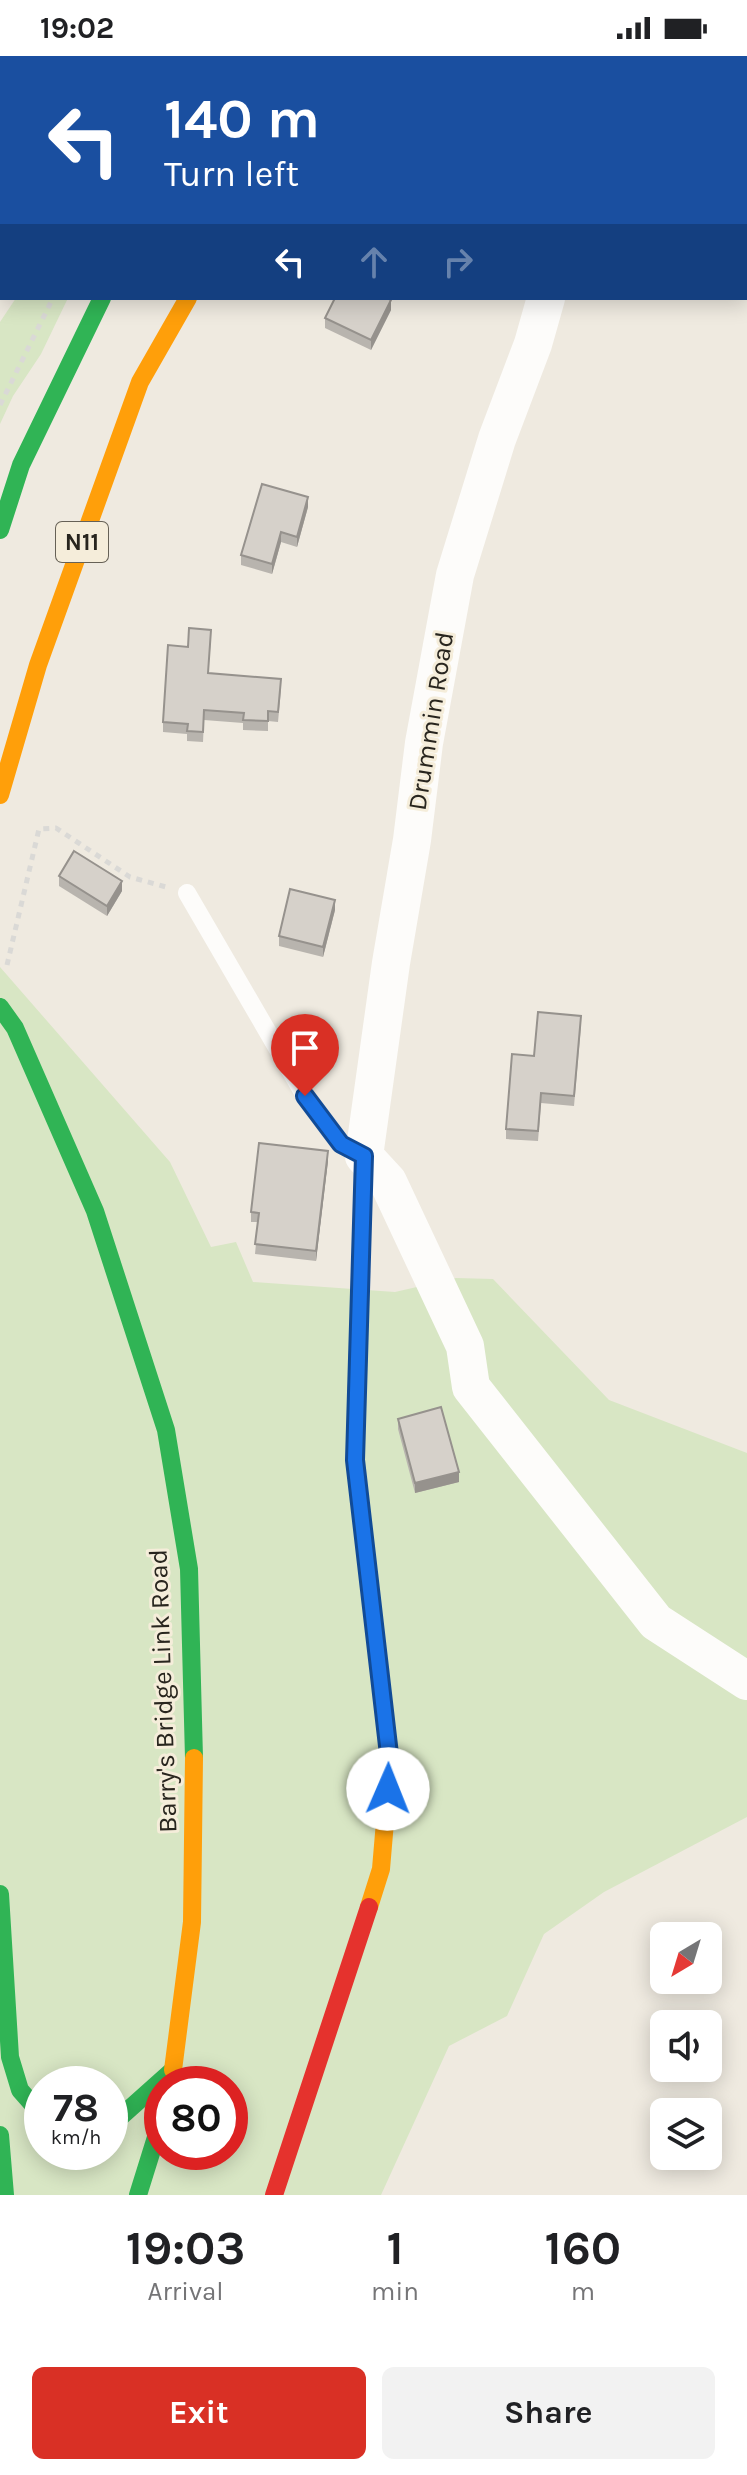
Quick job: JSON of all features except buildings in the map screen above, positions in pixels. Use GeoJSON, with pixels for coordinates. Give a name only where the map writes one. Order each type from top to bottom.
{"type":"FeatureCollection","features":[{"type":"Feature","properties":{"kind":"main road"},"geometry":{"type":"LineString","coordinates":[[0,530],[21,465],[101,300]]}},
{"type":"Feature","properties":{"kind":"main road","name":"N11"},"geometry":{"type":"LineString","coordinates":[[0,795],[38,665],[140,382],[187,300]]}},
{"type":"Feature","properties":{"kind":"main road","name":"Barry's Bridge Link Road"},"geometry":{"type":"LineString","coordinates":[[0,1007],[15,1028],[95,1211],[166,1430],[184,1538],[189,1569],[194,1700],[192,1908],[172,2066]]}},
{"type":"Feature","properties":{"kind":"main road"},"geometry":{"type":"LineString","coordinates":[[274,2195],[381,1869],[390,1763],[355,1460],[364,1156]]}},
{"type":"Feature","properties":{"kind":"main road"},"geometry":{"type":"LineString","coordinates":[[0,1894],[10,2057],[24,2095]]}},
{"type":"Feature","properties":{"kind":"main road"},"geometry":{"type":"LineString","coordinates":[[128,2111],[144,2098]]}},
{"type":"Feature","properties":{"kind":"main road"},"geometry":{"type":"LineString","coordinates":[[0,2135],[5,2195]]}},
{"type":"Feature","properties":{"kind":"main road"},"geometry":{"type":"LineString","coordinates":[[138,2195],[146,2170]]}},
{"type":"Feature","properties":{"kind":"street","name":"Drummin Road"},"geometry":{"type":"LineString","coordinates":[[364,1156],[424,743],[455,575],[497,439],[533,344],[545,300]]}},
{"type":"Feature","properties":{"kind":"street"},"geometry":{"type":"LineString","coordinates":[[364,1156],[388,1182],[465,1346],[471,1387],[656,1622],[747,1681]]}},
{"type":"Feature","properties":{"kind":"lane"},"geometry":{"type":"LineString","coordinates":[[187,893],[305,1096],[341,1144],[364,1156]]}},
{"type":"Feature","properties":{"kind":"path"},"geometry":{"type":"LineString","coordinates":[[0,405],[52,300]]}},
{"type":"Feature","properties":{"kind":"path"},"geometry":{"type":"LineString","coordinates":[[0,958],[7,965],[39,829],[56,828],[130,877],[187,893]]}},
{"type":"Feature","properties":{"kind":"green space"},"geometry":{"type":"Polygon","coordinates":[[[15,300],[67,300],[41,354],[13,396],[0,424],[0,322],[15,300]]]}},
{"type":"Feature","properties":{"kind":"green space"},"geometry":{"type":"Polygon","coordinates":[[[0,967],[170,1162],[211,1247],[236,1242],[253,1282],[395,1292],[456,1278],[493,1279],[609,1400],[747,1453],[747,1817],[604,1892],[544,1934],[507,2016],[449,2046],[381,2195],[0,2195],[0,967]]]}},
{"type":"Feature","properties":{"kind":"traffic: fast"},"geometry":{"type":"LineString","coordinates":[[0,530],[21,465],[101,300]]}},
{"type":"Feature","properties":{"kind":"traffic: fast"},"geometry":{"type":"LineString","coordinates":[[0,1007],[15,1028],[95,1211],[166,1430],[189,1569],[194,1758]]}},
{"type":"Feature","properties":{"kind":"traffic: fast"},"geometry":{"type":"LineString","coordinates":[[0,1894],[10,2057],[24,2095]]}},
{"type":"Feature","properties":{"kind":"traffic: fast"},"geometry":{"type":"LineString","coordinates":[[128,2110],[144,2096]]}},
{"type":"Feature","properties":{"kind":"traffic: fast"},"geometry":{"type":"LineString","coordinates":[[0,2135],[5,2195]]}},
{"type":"Feature","properties":{"kind":"traffic: fast"},"geometry":{"type":"LineString","coordinates":[[138,2195],[146,2170]]}},
{"type":"Feature","properties":{"kind":"traffic: slow"},"geometry":{"type":"LineString","coordinates":[[0,795],[38,665],[140,382],[187,300]]}},
{"type":"Feature","properties":{"kind":"traffic: slow"},"geometry":{"type":"LineString","coordinates":[[356,1415],[355,1460],[390,1763],[381,1869],[369,1907]]}},
{"type":"Feature","properties":{"kind":"traffic: slow"},"geometry":{"type":"LineString","coordinates":[[174,2066],[192,1922],[194,1758]]}},
{"type":"Feature","properties":{"kind":"traffic: jam"},"geometry":{"type":"LineString","coordinates":[[356,1415],[364,1156]]}},
{"type":"Feature","properties":{"kind":"traffic: jam"},"geometry":{"type":"LineString","coordinates":[[274,2195],[369,1907]]}},
{"type":"Feature","properties":{"kind":"route"},"geometry":{"type":"LineString","coordinates":[[305,1096],[341,1144],[364,1156],[355,1460],[390,1763],[388,1789]]}}]}
